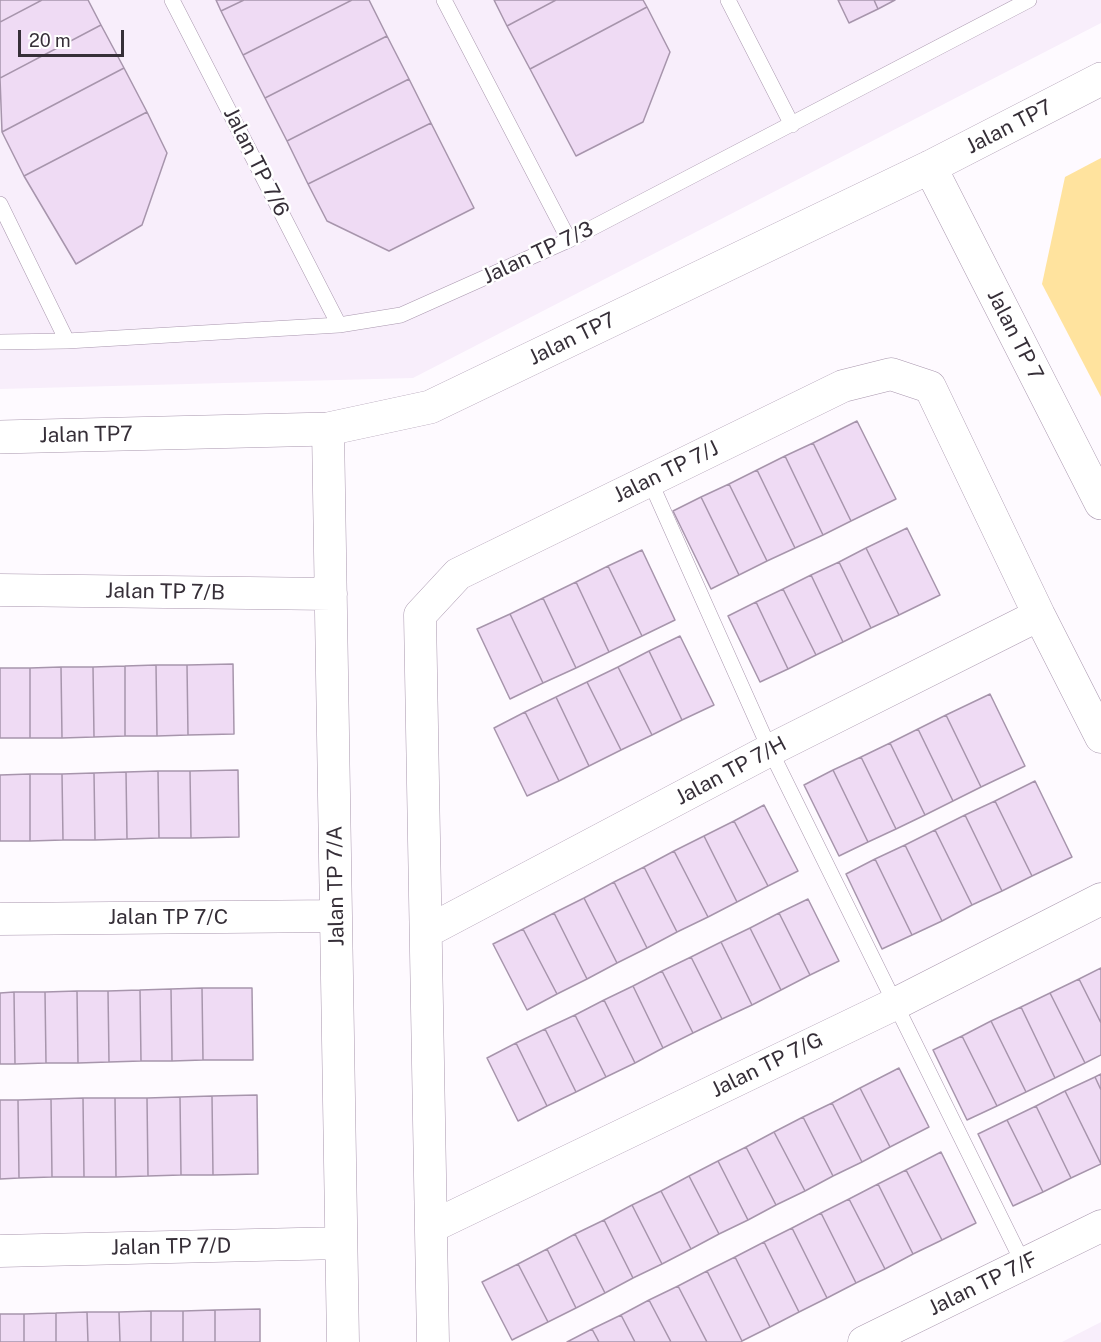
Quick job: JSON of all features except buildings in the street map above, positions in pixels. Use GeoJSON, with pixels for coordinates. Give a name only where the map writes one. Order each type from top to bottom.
{"type":"FeatureCollection","features":[{"type":"Feature","properties":{"kind":"street","name":"Jalan TP7"},"geometry":{"type":"LineString","coordinates":[[0,437],[328,429],[430,407],[930,167],[1101,80]]}},
{"type":"Feature","properties":{"kind":"street","name":"Jalan TP 7"},"geometry":{"type":"LineString","coordinates":[[930,167],[1101,503]]}},
{"type":"Feature","properties":{"kind":"street","name":"Jalan TP 7/J"},"geometry":{"type":"LineString","coordinates":[[426,932],[420,615],[458,574],[843,386],[891,374],[930,387],[1039,615]]}},
{"type":"Feature","properties":{"kind":"street","name":"Jalan TP 7/A"},"geometry":{"type":"LineString","coordinates":[[328,429],[343,1342]]}},
{"type":"Feature","properties":{"kind":"street","name":"Jalan TP 7/B"},"geometry":{"type":"LineString","coordinates":[[0,590],[331,594]]}},
{"type":"Feature","properties":{"kind":"street"},"geometry":{"type":"LineString","coordinates":[[1039,615],[1101,737]]}},
{"type":"Feature","properties":{"kind":"street","name":"Jalan TP 7/H"},"geometry":{"type":"LineString","coordinates":[[426,932],[770,750],[1039,615]]}},
{"type":"Feature","properties":{"kind":"street","name":"Jalan TP 7/G"},"geometry":{"type":"LineString","coordinates":[[431,1227],[897,1003],[1101,899]]}},
{"type":"Feature","properties":{"kind":"street","name":"Jalan TP 7/C"},"geometry":{"type":"LineString","coordinates":[[0,919],[336,916]]}},
{"type":"Feature","properties":{"kind":"street"},"geometry":{"type":"LineString","coordinates":[[426,932],[433,1342]]}},
{"type":"Feature","properties":{"kind":"street","name":"Jalan TP 7/F"},"geometry":{"type":"LineString","coordinates":[[864,1342],[1101,1226]]}},
{"type":"Feature","properties":{"kind":"street","name":"Jalan TP 7/D"},"geometry":{"type":"LineString","coordinates":[[0,1251],[341,1243]]}},
{"type":"Feature","properties":{"kind":"lane","name":"Jalan TP 7/6"},"geometry":{"type":"LineString","coordinates":[[172,0],[339,325]]}},
{"type":"Feature","properties":{"kind":"lane"},"geometry":{"type":"LineString","coordinates":[[444,0],[569,240]]}},
{"type":"Feature","properties":{"kind":"lane"},"geometry":{"type":"LineString","coordinates":[[728,0],[792,125]]}},
{"type":"Feature","properties":{"kind":"lane","name":"Jalan TP 7/3"},"geometry":{"type":"LineString","coordinates":[[0,342],[67,341],[339,325],[401,315],[569,240],[1029,0]]}},
{"type":"Feature","properties":{"kind":"lane"},"geometry":{"type":"LineString","coordinates":[[0,204],[67,341]]}},
{"type":"Feature","properties":{"kind":"lane"},"geometry":{"type":"LineString","coordinates":[[650,481],[770,750],[1024,1264]]}},
{"type":"Feature","properties":{"kind":"shaded area"},"geometry":{"type":"Polygon","coordinates":[[[0,0],[1101,0],[1101,23],[413,378],[0,389],[0,0]]]}},
{"type":"Feature","properties":{"kind":"shaded area"},"geometry":{"type":"Polygon","coordinates":[[[1101,158],[1101,397],[1042,284],[1065,177],[1101,158]]]}},
{"type":"Feature","properties":{"kind":"shaded area"},"geometry":{"type":"Polygon","coordinates":[[[1101,1322],[1101,1342],[1062,1342],[1101,1322]]]}}]}
